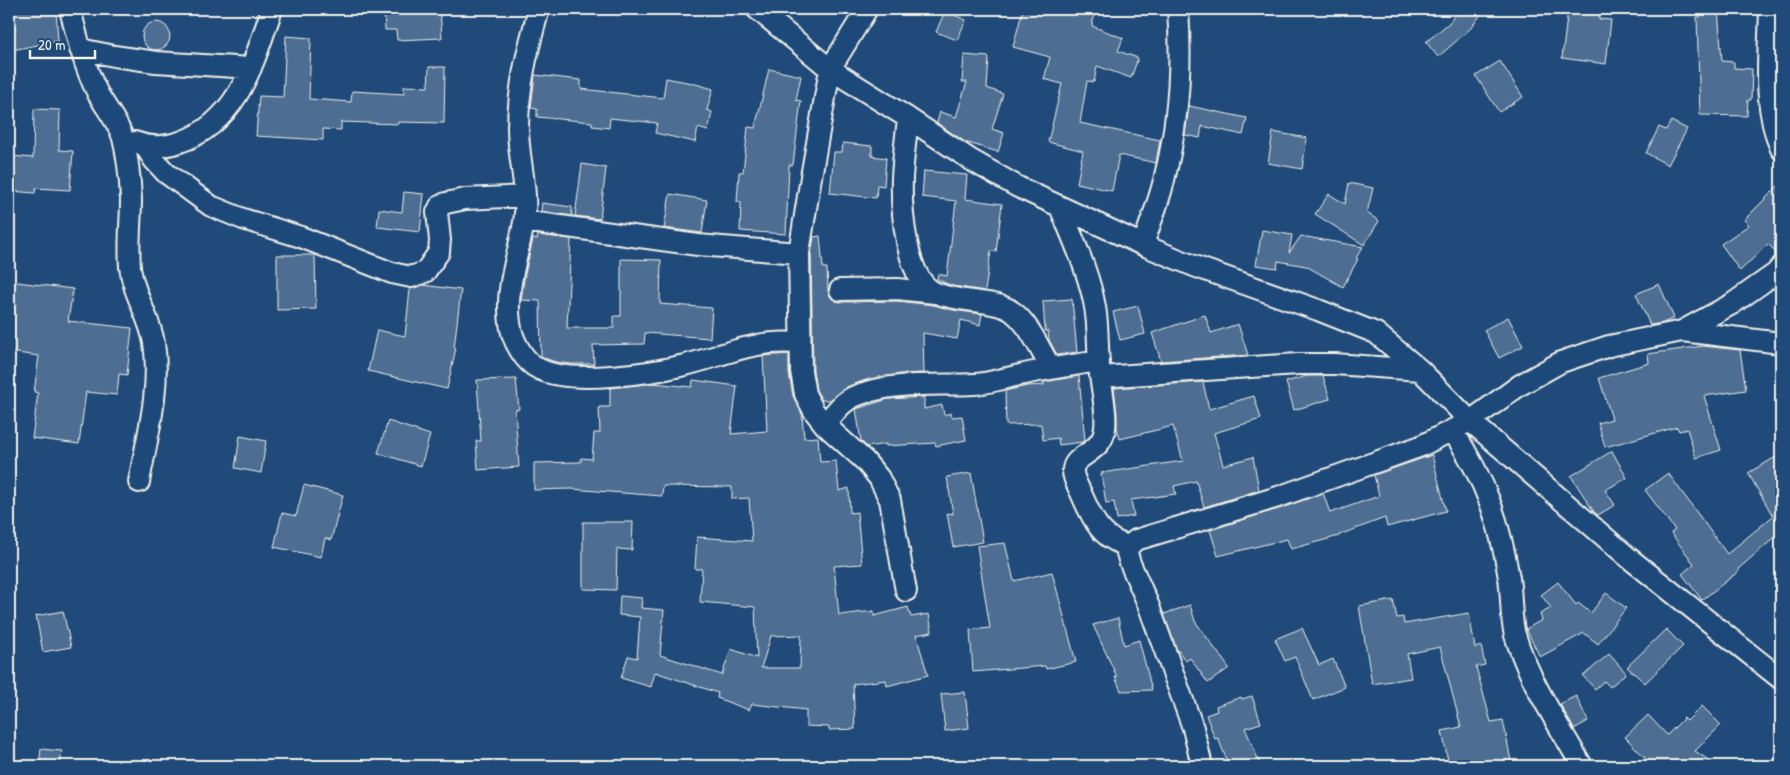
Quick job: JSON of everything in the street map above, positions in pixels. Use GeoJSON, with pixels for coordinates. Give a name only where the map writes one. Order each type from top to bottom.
{"type":"FeatureCollection","features":[{"type":"Feature","properties":{"kind":"street"},"geometry":{"type":"LineString","coordinates":[[70,9],[80,48],[96,90],[122,136],[128,167],[131,199],[130,268],[137,296],[154,341],[156,362],[153,402],[139,482]]}},
{"type":"Feature","properties":{"kind":"street"},"geometry":{"type":"LineString","coordinates":[[122,136],[145,146],[156,147],[168,146],[203,132],[231,106],[241,90],[272,9]]}},
{"type":"Feature","properties":{"kind":"street"},"geometry":{"type":"LineString","coordinates":[[539,9],[528,46],[520,87],[518,128],[524,196],[524,221],[509,290],[510,323],[515,342],[524,356],[538,369],[558,375],[602,376],[646,373],[687,365],[758,345],[780,342],[800,343]]}},
{"type":"Feature","properties":{"kind":"street"},"geometry":{"type":"LineString","coordinates":[[757,9],[830,70],[1010,183],[1143,245],[1194,266],[1318,310],[1376,333],[1420,370],[1462,426],[1781,679]]}},
{"type":"Feature","properties":{"kind":"street"},"geometry":{"type":"LineString","coordinates":[[867,9],[830,70],[799,253],[801,371],[805,394],[814,411],[825,425],[865,461],[879,478],[890,500],[906,592]]}},
{"type":"Feature","properties":{"kind":"street"},"geometry":{"type":"LineString","coordinates":[[1143,245],[1164,180],[1173,132],[1178,71],[1178,9]]}},
{"type":"Feature","properties":{"kind":"street"},"geometry":{"type":"LineString","coordinates":[[1770,9],[1771,115],[1781,149]]}},
{"type":"Feature","properties":{"kind":"street"},"geometry":{"type":"LineString","coordinates":[[80,48],[114,56],[156,62],[251,68]]}},
{"type":"Feature","properties":{"kind":"street"},"geometry":{"type":"LineString","coordinates":[[908,118],[902,180],[909,251],[922,282],[935,293]]}},
{"type":"Feature","properties":{"kind":"street"},"geometry":{"type":"LineString","coordinates":[[145,146],[154,160],[166,172],[211,206],[243,219],[301,237],[392,273],[411,276],[425,272],[439,252],[440,240],[437,212],[440,206],[465,199],[524,196]]}},
{"type":"Feature","properties":{"kind":"street"},"geometry":{"type":"LineString","coordinates":[[1060,207],[1090,286],[1095,309],[1099,369],[1106,427],[1103,438],[1096,448],[1082,456],[1075,463],[1073,471],[1097,526],[1107,537],[1119,544],[1129,546]]}},
{"type":"Feature","properties":{"kind":"street"},"geometry":{"type":"LineString","coordinates":[[524,221],[698,245],[799,253]]}},
{"type":"Feature","properties":{"kind":"street"},"geometry":{"type":"LineString","coordinates":[[1202,766],[1193,728],[1148,604],[1130,563],[1127,553],[1129,546],[1136,540],[1278,497],[1421,446],[1462,426],[1520,385],[1560,362],[1608,346],[1682,330],[1732,304],[1776,273],[1781,267]]}},
{"type":"Feature","properties":{"kind":"street"},"geometry":{"type":"LineString","coordinates":[[840,290],[897,289],[935,293],[958,299],[1004,306],[1014,312],[1024,324],[1051,368]]}},
{"type":"Feature","properties":{"kind":"street"},"geometry":{"type":"LineString","coordinates":[[1682,330],[1781,343]]}},
{"type":"Feature","properties":{"kind":"street"},"geometry":{"type":"LineString","coordinates":[[825,425],[844,403],[856,395],[875,390],[920,385],[977,384],[1051,368],[1099,369],[1334,364],[1420,370]]}},
{"type":"Feature","properties":{"kind":"street"},"geometry":{"type":"LineString","coordinates":[[1462,426],[1472,460],[1485,487],[1497,520],[1509,582],[1510,611],[1515,634],[1528,668],[1582,766]]}},
{"type":"Feature","properties":{"kind":"building"},"geometry":{"type":"Polygon","coordinates":[[[14,9],[56,9],[58,41],[12,50],[9,34],[15,33],[14,9]]]}},
{"type":"Feature","properties":{"kind":"building"},"geometry":{"type":"Polygon","coordinates":[[[384,9],[440,9],[442,38],[397,40],[396,30],[385,30],[384,9]]]}},
{"type":"Feature","properties":{"kind":"building"},"geometry":{"type":"Polygon","coordinates":[[[1023,9],[1080,9],[1095,12],[1092,26],[1123,38],[1118,51],[1138,58],[1131,78],[1097,66],[1094,82],[1087,81],[1080,123],[1160,140],[1156,163],[1119,155],[1112,191],[1077,183],[1083,151],[1048,142],[1062,84],[1044,79],[1050,57],[1013,47],[1023,9]]]}},
{"type":"Feature","properties":{"kind":"building"},"geometry":{"type":"Polygon","coordinates":[[[1459,9],[1485,9],[1471,28],[1438,57],[1426,42],[1450,22],[1459,9]]]}},
{"type":"Feature","properties":{"kind":"building"},"geometry":{"type":"Polygon","coordinates":[[[1568,9],[1601,9],[1599,19],[1611,20],[1606,64],[1562,58],[1568,9]]]}},
{"type":"Feature","properties":{"kind":"building"},"geometry":{"type":"Polygon","coordinates":[[[1700,9],[1718,9],[1722,61],[1734,62],[1734,68],[1752,69],[1751,100],[1748,100],[1747,116],[1700,115],[1697,17],[1700,17],[1700,9]]]}},
{"type":"Feature","properties":{"kind":"building"},"geometry":{"type":"Polygon","coordinates":[[[945,11],[966,20],[957,40],[936,32],[945,11]]]}},
{"type":"Feature","properties":{"kind":"building"},"geometry":{"type":"Polygon","coordinates":[[[156,22],[166,26],[170,36],[166,46],[156,50],[146,46],[142,36],[146,26],[156,22]]]}},
{"type":"Feature","properties":{"kind":"building"},"geometry":{"type":"Polygon","coordinates":[[[286,36],[311,38],[309,99],[351,102],[352,91],[404,94],[404,86],[428,87],[429,67],[445,67],[444,123],[341,122],[341,130],[323,129],[323,140],[256,136],[259,96],[283,97],[286,36]]]}},
{"type":"Feature","properties":{"kind":"building"},"geometry":{"type":"Polygon","coordinates":[[[964,55],[989,57],[987,88],[1003,94],[992,129],[1004,133],[998,152],[965,142],[937,123],[940,112],[956,117],[967,82],[962,82],[964,55]]]}},
{"type":"Feature","properties":{"kind":"building"},"geometry":{"type":"Polygon","coordinates":[[[1500,61],[1523,97],[1499,112],[1476,76],[1500,61]]]}},
{"type":"Feature","properties":{"kind":"building"},"geometry":{"type":"Polygon","coordinates":[[[769,69],[801,76],[796,100],[801,101],[793,165],[789,165],[786,234],[740,231],[741,202],[737,202],[739,172],[743,172],[748,127],[755,128],[769,69]]]}},
{"type":"Feature","properties":{"kind":"building"},"geometry":{"type":"Polygon","coordinates":[[[535,75],[581,80],[581,89],[663,98],[666,78],[713,89],[707,110],[712,112],[708,131],[698,128],[695,142],[655,133],[657,123],[610,118],[609,128],[592,126],[592,122],[537,117],[537,109],[531,108],[535,75]]]}},
{"type":"Feature","properties":{"kind":"building"},"geometry":{"type":"Polygon","coordinates":[[[1189,106],[1247,118],[1243,135],[1202,126],[1200,138],[1185,135],[1189,106]]]}},
{"type":"Feature","properties":{"kind":"building"},"geometry":{"type":"Polygon","coordinates":[[[34,109],[60,110],[59,150],[73,151],[70,190],[36,188],[35,193],[10,191],[12,156],[33,158],[34,109]]]}},
{"type":"Feature","properties":{"kind":"building"},"geometry":{"type":"Polygon","coordinates":[[[1671,121],[1687,129],[1668,165],[1646,153],[1659,127],[1666,130],[1671,121]]]}},
{"type":"Feature","properties":{"kind":"building"},"geometry":{"type":"Polygon","coordinates":[[[1273,132],[1307,138],[1302,169],[1268,163],[1273,132]]]}},
{"type":"Feature","properties":{"kind":"building"},"geometry":{"type":"Polygon","coordinates":[[[843,143],[872,146],[872,156],[886,158],[884,186],[877,185],[876,198],[830,193],[834,152],[842,152],[843,143]]]}},
{"type":"Feature","properties":{"kind":"building"},"geometry":{"type":"Polygon","coordinates":[[[582,164],[606,168],[600,219],[575,216],[582,164]]]}},
{"type":"Feature","properties":{"kind":"building"},"geometry":{"type":"Polygon","coordinates":[[[924,171],[967,175],[965,199],[1002,204],[996,252],[991,251],[985,291],[952,286],[937,279],[938,274],[947,276],[956,201],[922,197],[924,171]]]}},
{"type":"Feature","properties":{"kind":"building"},"geometry":{"type":"Polygon","coordinates":[[[1349,183],[1373,188],[1367,213],[1379,221],[1364,245],[1315,214],[1329,194],[1345,204],[1349,183]]]}},
{"type":"Feature","properties":{"kind":"building"},"geometry":{"type":"Polygon","coordinates":[[[1781,183],[1781,255],[1768,244],[1740,271],[1721,244],[1749,225],[1744,220],[1781,183]]]}},
{"type":"Feature","properties":{"kind":"building"},"geometry":{"type":"Polygon","coordinates":[[[404,192],[424,194],[420,232],[377,227],[379,209],[402,212],[404,192]]]}},
{"type":"Feature","properties":{"kind":"building"},"geometry":{"type":"Polygon","coordinates":[[[670,194],[707,200],[702,233],[664,228],[670,194]]]}},
{"type":"Feature","properties":{"kind":"building"},"geometry":{"type":"Polygon","coordinates":[[[542,203],[572,207],[572,216],[541,211],[542,203]]]}},
{"type":"Feature","properties":{"kind":"building"},"geometry":{"type":"Polygon","coordinates":[[[1262,230],[1292,235],[1289,253],[1301,236],[1363,247],[1343,287],[1306,266],[1278,261],[1277,268],[1256,265],[1262,230]]]}},
{"type":"Feature","properties":{"kind":"building"},"geometry":{"type":"Polygon","coordinates":[[[538,235],[571,239],[567,328],[614,328],[614,316],[621,316],[621,259],[661,260],[660,304],[712,308],[710,338],[645,333],[644,344],[593,345],[594,364],[571,364],[544,358],[541,356],[540,301],[521,300],[533,239],[537,239],[538,235]]]}},
{"type":"Feature","properties":{"kind":"building"},"geometry":{"type":"Polygon","coordinates":[[[820,236],[823,268],[827,268],[828,291],[834,300],[840,302],[896,301],[934,305],[982,314],[980,325],[961,320],[957,339],[923,333],[924,373],[900,374],[869,379],[847,387],[830,400],[822,400],[816,390],[813,370],[811,254],[814,237],[820,236]]]}},
{"type":"Feature","properties":{"kind":"building"},"geometry":{"type":"Polygon","coordinates":[[[277,255],[315,255],[316,309],[277,310],[277,255]]]}},
{"type":"Feature","properties":{"kind":"building"},"geometry":{"type":"Polygon","coordinates":[[[9,281],[73,289],[68,321],[132,328],[127,375],[119,374],[117,395],[86,392],[79,444],[32,438],[38,393],[34,392],[39,356],[9,352],[9,281]]]}},
{"type":"Feature","properties":{"kind":"building"},"geometry":{"type":"Polygon","coordinates":[[[1659,284],[1674,318],[1663,323],[1650,325],[1636,294],[1659,284]]]}},
{"type":"Feature","properties":{"kind":"building"},"geometry":{"type":"Polygon","coordinates":[[[423,285],[461,290],[454,348],[456,348],[447,389],[368,371],[377,330],[405,336],[410,289],[423,285]]]}},
{"type":"Feature","properties":{"kind":"building"},"geometry":{"type":"Polygon","coordinates":[[[1072,299],[1077,352],[1057,355],[1049,340],[1048,331],[1045,331],[1043,301],[1072,299]]]}},
{"type":"Feature","properties":{"kind":"building"},"geometry":{"type":"Polygon","coordinates":[[[1138,306],[1145,334],[1120,340],[1113,312],[1138,306]]]}},
{"type":"Feature","properties":{"kind":"building"},"geometry":{"type":"Polygon","coordinates":[[[1205,315],[1211,333],[1238,324],[1248,355],[1161,361],[1152,333],[1205,315]]]}},
{"type":"Feature","properties":{"kind":"building"},"geometry":{"type":"Polygon","coordinates":[[[1508,317],[1523,346],[1499,358],[1484,330],[1508,317]]]}},
{"type":"Feature","properties":{"kind":"building"},"geometry":{"type":"Polygon","coordinates":[[[1703,346],[1740,350],[1746,390],[1704,396],[1721,450],[1696,458],[1687,429],[1679,431],[1677,427],[1605,447],[1598,423],[1612,419],[1599,378],[1649,363],[1648,354],[1703,346]]]}},
{"type":"Feature","properties":{"kind":"building"},"geometry":{"type":"Polygon","coordinates":[[[789,354],[789,373],[793,396],[802,414],[804,438],[818,437],[820,462],[836,461],[839,491],[849,488],[850,513],[857,512],[862,564],[834,566],[839,615],[874,611],[874,616],[908,607],[911,617],[929,614],[932,632],[916,635],[928,675],[887,686],[886,680],[853,684],[855,729],[829,730],[829,727],[806,726],[806,710],[752,704],[749,710],[717,698],[718,693],[655,672],[651,687],[621,678],[628,656],[637,658],[640,617],[619,615],[620,596],[642,598],[641,608],[664,610],[660,655],[722,675],[731,649],[757,658],[755,607],[700,602],[702,569],[695,569],[697,537],[752,541],[749,498],[732,499],[732,487],[663,486],[662,496],[571,489],[534,490],[534,463],[581,462],[581,458],[592,459],[594,433],[600,433],[599,407],[610,407],[610,388],[653,383],[692,387],[693,380],[737,386],[731,434],[767,431],[763,356],[789,354]],[[801,635],[771,636],[761,668],[800,668],[801,635]]]}},
{"type":"Feature","properties":{"kind":"building"},"geometry":{"type":"Polygon","coordinates":[[[1079,376],[1085,440],[1083,442],[1059,445],[1058,438],[1043,440],[1041,424],[1006,425],[1005,391],[1027,386],[1044,385],[1044,382],[1079,376]]]}},
{"type":"Feature","properties":{"kind":"building"},"geometry":{"type":"Polygon","coordinates":[[[1307,376],[1323,376],[1330,399],[1294,410],[1286,382],[1307,376]]]}},
{"type":"Feature","properties":{"kind":"building"},"geometry":{"type":"Polygon","coordinates":[[[516,379],[519,409],[515,410],[519,467],[478,470],[476,441],[481,441],[477,380],[516,379]]]}},
{"type":"Feature","properties":{"kind":"building"},"geometry":{"type":"Polygon","coordinates":[[[1203,382],[1209,409],[1254,396],[1261,419],[1214,433],[1223,465],[1253,457],[1259,490],[1204,507],[1196,481],[1174,486],[1176,494],[1131,500],[1134,516],[1117,519],[1114,502],[1106,503],[1101,473],[1183,461],[1173,426],[1120,439],[1117,428],[1114,388],[1203,382]]]}},
{"type":"Feature","properties":{"kind":"building"},"geometry":{"type":"Polygon","coordinates":[[[924,397],[924,409],[942,405],[944,415],[951,413],[952,417],[962,416],[966,440],[936,446],[935,443],[886,446],[886,444],[867,447],[861,441],[856,409],[888,399],[924,397]]]}},
{"type":"Feature","properties":{"kind":"building"},"geometry":{"type":"Polygon","coordinates":[[[388,421],[430,435],[421,466],[378,453],[388,421]]]}},
{"type":"Feature","properties":{"kind":"building"},"geometry":{"type":"Polygon","coordinates":[[[240,436],[266,441],[261,473],[235,468],[240,436]]]}},
{"type":"Feature","properties":{"kind":"building"},"geometry":{"type":"Polygon","coordinates":[[[1612,451],[1627,478],[1605,490],[1615,505],[1598,515],[1594,512],[1571,476],[1612,451]]]}},
{"type":"Feature","properties":{"kind":"building"},"geometry":{"type":"Polygon","coordinates":[[[1781,454],[1781,532],[1738,569],[1739,571],[1702,600],[1682,574],[1694,564],[1671,533],[1675,530],[1645,490],[1668,473],[1727,554],[1773,516],[1748,473],[1781,454]]]}},
{"type":"Feature","properties":{"kind":"building"},"geometry":{"type":"Polygon","coordinates":[[[1432,455],[1446,511],[1387,527],[1385,518],[1339,536],[1291,549],[1287,539],[1218,556],[1210,530],[1323,493],[1330,513],[1379,496],[1374,475],[1432,455]]]}},
{"type":"Feature","properties":{"kind":"building"},"geometry":{"type":"Polygon","coordinates":[[[971,473],[983,542],[953,547],[947,513],[953,514],[947,477],[971,473]]]}},
{"type":"Feature","properties":{"kind":"building"},"geometry":{"type":"Polygon","coordinates":[[[304,485],[343,495],[331,540],[325,538],[321,557],[274,547],[282,513],[296,516],[304,485]]]}},
{"type":"Feature","properties":{"kind":"building"},"geometry":{"type":"Polygon","coordinates":[[[583,522],[633,522],[632,550],[617,549],[616,590],[583,589],[583,522]]]}},
{"type":"Feature","properties":{"kind":"building"},"geometry":{"type":"Polygon","coordinates":[[[1005,543],[1014,581],[1052,572],[1076,662],[1046,669],[1045,666],[973,672],[970,630],[990,628],[977,546],[1005,543]]]}},
{"type":"Feature","properties":{"kind":"building"},"geometry":{"type":"Polygon","coordinates":[[[1558,582],[1576,605],[1578,603],[1591,613],[1606,593],[1626,608],[1598,644],[1584,633],[1540,657],[1526,629],[1542,620],[1540,614],[1551,608],[1541,595],[1558,582]]]}},
{"type":"Feature","properties":{"kind":"building"},"geometry":{"type":"Polygon","coordinates":[[[1393,600],[1397,618],[1403,617],[1404,624],[1469,613],[1475,648],[1481,646],[1485,665],[1476,667],[1491,722],[1503,720],[1511,761],[1483,766],[1449,766],[1442,731],[1461,727],[1440,647],[1407,654],[1411,678],[1372,684],[1359,606],[1393,600]]]}},
{"type":"Feature","properties":{"kind":"building"},"geometry":{"type":"Polygon","coordinates":[[[1190,605],[1195,621],[1229,668],[1208,683],[1190,658],[1186,661],[1176,648],[1164,614],[1190,605]]]}},
{"type":"Feature","properties":{"kind":"building"},"geometry":{"type":"Polygon","coordinates":[[[63,611],[71,647],[43,652],[36,616],[63,611]]]}},
{"type":"Feature","properties":{"kind":"building"},"geometry":{"type":"Polygon","coordinates":[[[1118,618],[1124,645],[1139,640],[1152,690],[1121,691],[1115,677],[1117,677],[1093,625],[1118,618]]]}},
{"type":"Feature","properties":{"kind":"building"},"geometry":{"type":"Polygon","coordinates":[[[1302,628],[1319,665],[1333,659],[1345,687],[1313,700],[1295,657],[1285,661],[1275,639],[1302,628]]]}},
{"type":"Feature","properties":{"kind":"building"},"geometry":{"type":"Polygon","coordinates":[[[1666,629],[1683,646],[1645,683],[1627,667],[1666,629]]]}},
{"type":"Feature","properties":{"kind":"building"},"geometry":{"type":"Polygon","coordinates":[[[1609,654],[1626,673],[1610,687],[1604,681],[1595,689],[1583,676],[1609,654]]]}},
{"type":"Feature","properties":{"kind":"building"},"geometry":{"type":"Polygon","coordinates":[[[965,692],[969,728],[945,731],[941,694],[965,692]]]}},
{"type":"Feature","properties":{"kind":"building"},"geometry":{"type":"Polygon","coordinates":[[[1252,696],[1261,723],[1245,728],[1261,766],[1229,766],[1218,738],[1215,739],[1206,715],[1217,711],[1216,706],[1241,697],[1242,699],[1252,696]]]}},
{"type":"Feature","properties":{"kind":"building"},"geometry":{"type":"Polygon","coordinates":[[[1576,696],[1588,721],[1574,729],[1560,704],[1576,696]]]}},
{"type":"Feature","properties":{"kind":"building"},"geometry":{"type":"Polygon","coordinates":[[[1702,706],[1721,725],[1695,751],[1717,766],[1653,766],[1625,737],[1648,715],[1667,735],[1684,718],[1687,721],[1702,706]]]}},
{"type":"Feature","properties":{"kind":"building"},"geometry":{"type":"Polygon","coordinates":[[[41,749],[62,751],[60,766],[39,766],[41,749]]]}}]}
